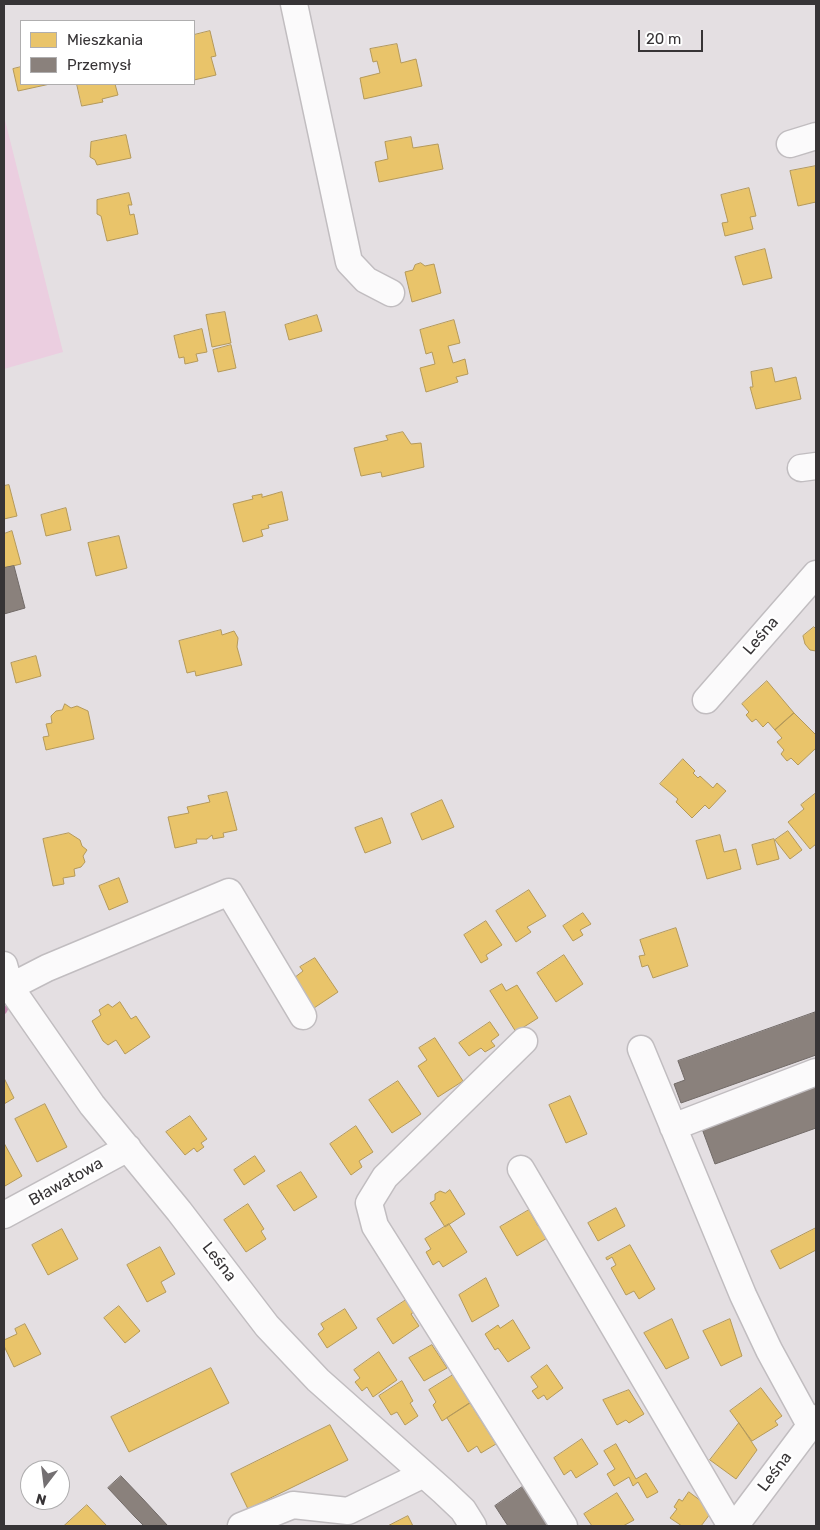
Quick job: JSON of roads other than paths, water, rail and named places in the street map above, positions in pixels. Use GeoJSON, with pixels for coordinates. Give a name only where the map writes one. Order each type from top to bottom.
{"type":"FeatureCollection","features":[{"type":"Feature","properties":{"kind":"street"},"geometry":{"type":"LineString","coordinates":[[294,4],[349,262],[366,280],[391,293]]}},
{"type":"Feature","properties":{"kind":"street"},"geometry":{"type":"LineString","coordinates":[[790,144],[816,136]]}},
{"type":"Feature","properties":{"kind":"street","name":"Leśna"},"geometry":{"type":"LineString","coordinates":[[706,700],[816,574]]}},
{"type":"Feature","properties":{"kind":"street"},"geometry":{"type":"LineString","coordinates":[[7,976],[47,968],[230,892],[303,1016]]}},
{"type":"Feature","properties":{"kind":"street","name":"Leśna"},"geometry":{"type":"LineString","coordinates":[[7,976],[92,1105],[185,1218],[268,1326],[292,1354],[422,1475],[463,1510],[473,1526]]}},
{"type":"Feature","properties":{"kind":"street"},"geometry":{"type":"LineString","coordinates":[[524,1041],[386,1177],[369,1203],[375,1226],[564,1526]]}},
{"type":"Feature","properties":{"kind":"street"},"geometry":{"type":"LineString","coordinates":[[640,1049],[769,1350],[813,1422]]}},
{"type":"Feature","properties":{"kind":"street"},"geometry":{"type":"LineString","coordinates":[[673,1127],[816,1072]]}},
{"type":"Feature","properties":{"kind":"street","name":"Bławatowa"},"geometry":{"type":"LineString","coordinates":[[4,1215],[128,1148]]}},
{"type":"Feature","properties":{"kind":"street"},"geometry":{"type":"LineString","coordinates":[[522,1169],[733,1526]]}},
{"type":"Feature","properties":{"kind":"street","name":"Leśna"},"geometry":{"type":"LineString","coordinates":[[733,1526],[813,1422]]}},
{"type":"Feature","properties":{"kind":"street"},"geometry":{"type":"LineString","coordinates":[[241,1526],[293,1505],[348,1511],[422,1475]]}}]}
